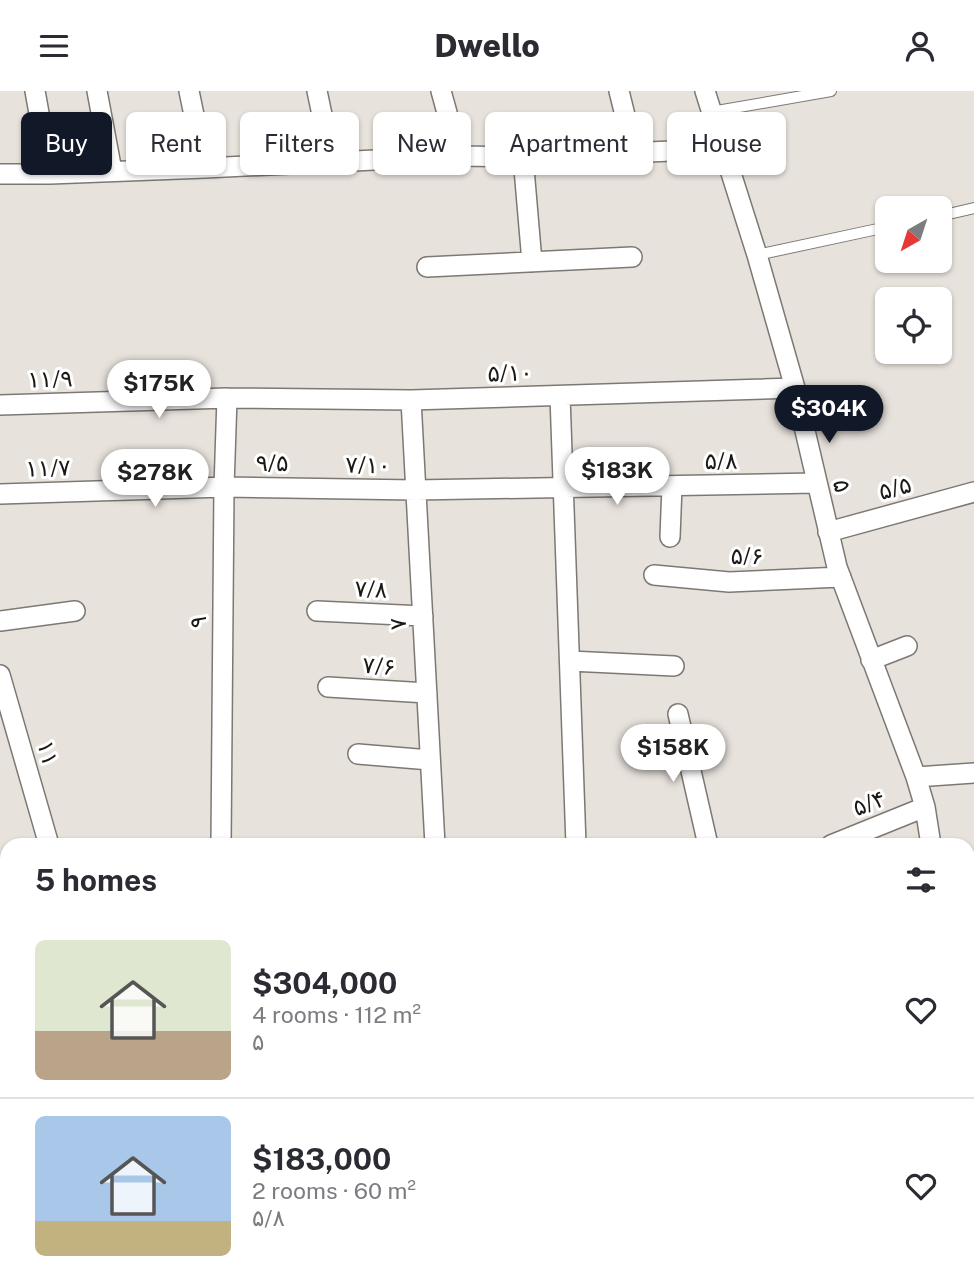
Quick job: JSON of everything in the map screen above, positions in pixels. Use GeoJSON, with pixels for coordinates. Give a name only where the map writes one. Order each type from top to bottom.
{"type":"FeatureCollection","features":[{"type":"Feature","properties":{"kind":"street"},"geometry":{"type":"LineString","coordinates":[[35,91],[39,112]]}},
{"type":"Feature","properties":{"kind":"street"},"geometry":{"type":"LineString","coordinates":[[97,91],[101,112]]}},
{"type":"Feature","properties":{"kind":"street"},"geometry":{"type":"LineString","coordinates":[[189,91],[193,112]]}},
{"type":"Feature","properties":{"kind":"street"},"geometry":{"type":"LineString","coordinates":[[317,91],[321,112]]}},
{"type":"Feature","properties":{"kind":"street"},"geometry":{"type":"LineString","coordinates":[[441,91],[447,112]]}},
{"type":"Feature","properties":{"kind":"street"},"geometry":{"type":"LineString","coordinates":[[619,91],[624,112]]}},
{"type":"Feature","properties":{"kind":"street","name":"۵"},"geometry":{"type":"LineString","coordinates":[[705,91],[710,112]]}},
{"type":"Feature","properties":{"kind":"street"},"geometry":{"type":"LineString","coordinates":[[0,174],[21,174]]}},
{"type":"Feature","properties":{"kind":"street"},"geometry":{"type":"LineString","coordinates":[[525,175],[532,262]]}},
{"type":"Feature","properties":{"kind":"street","name":"۵"},"geometry":{"type":"LineString","coordinates":[[731,175],[796,388],[816,483],[841,577],[916,777],[925,807],[930,838]]}},
{"type":"Feature","properties":{"kind":"street"},"geometry":{"type":"LineString","coordinates":[[427,267],[632,257]]}},
{"type":"Feature","properties":{"kind":"street","name":"۵/۱۰"},"geometry":{"type":"LineString","coordinates":[[227,398],[411,400],[796,388]]}},
{"type":"Feature","properties":{"kind":"street"},"geometry":{"type":"LineString","coordinates":[[560,396],[576,838]]}},
{"type":"Feature","properties":{"kind":"street","name":"۱۱/۹"},"geometry":{"type":"LineString","coordinates":[[0,405],[227,398]]}},
{"type":"Feature","properties":{"kind":"street","name":"۹"},"geometry":{"type":"LineString","coordinates":[[221,838],[227,398]]}},
{"type":"Feature","properties":{"kind":"street","name":"۷"},"geometry":{"type":"LineString","coordinates":[[411,400],[435,838]]}},
{"type":"Feature","properties":{"kind":"street","name":"۵/۸"},"geometry":{"type":"LineString","coordinates":[[416,491],[816,483]]}},
{"type":"Feature","properties":{"kind":"street"},"geometry":{"type":"LineString","coordinates":[[670,537],[672,486]]}},
{"type":"Feature","properties":{"kind":"street","name":"۹/۵"},"geometry":{"type":"LineString","coordinates":[[224,487],[320,489]]}},
{"type":"Feature","properties":{"kind":"street","name":"۱۱/۷"},"geometry":{"type":"LineString","coordinates":[[0,494],[224,487]]}},
{"type":"Feature","properties":{"kind":"street","name":"۷/۱۰"},"geometry":{"type":"LineString","coordinates":[[320,489],[416,491]]}},
{"type":"Feature","properties":{"kind":"street","name":"۵/۵"},"geometry":{"type":"LineString","coordinates":[[828,532],[974,492]]}},
{"type":"Feature","properties":{"kind":"street","name":"۵/۶"},"geometry":{"type":"LineString","coordinates":[[654,575],[729,582],[841,577]]}},
{"type":"Feature","properties":{"kind":"street"},"geometry":{"type":"LineString","coordinates":[[0,621],[75,611]]}},
{"type":"Feature","properties":{"kind":"street","name":"۷/۸"},"geometry":{"type":"LineString","coordinates":[[317,611],[423,616]]}},
{"type":"Feature","properties":{"kind":"street"},"geometry":{"type":"LineString","coordinates":[[872,660],[907,646]]}},
{"type":"Feature","properties":{"kind":"street"},"geometry":{"type":"LineString","coordinates":[[570,661],[674,666]]}},
{"type":"Feature","properties":{"kind":"street","name":"۱۱"},"geometry":{"type":"LineString","coordinates":[[0,675],[47,838]]}},
{"type":"Feature","properties":{"kind":"street","name":"۷/۶"},"geometry":{"type":"LineString","coordinates":[[328,687],[427,693]]}},
{"type":"Feature","properties":{"kind":"street"},"geometry":{"type":"LineString","coordinates":[[678,714],[706,838]]}},
{"type":"Feature","properties":{"kind":"street"},"geometry":{"type":"LineString","coordinates":[[358,754],[430,759]]}},
{"type":"Feature","properties":{"kind":"street"},"geometry":{"type":"LineString","coordinates":[[916,777],[974,773]]}},
{"type":"Feature","properties":{"kind":"street","name":"۵/۴"},"geometry":{"type":"LineString","coordinates":[[848,838],[925,807]]}},
{"type":"Feature","properties":{"kind":"lane"},"geometry":{"type":"LineString","coordinates":[[710,112],[831,91]]}},
{"type":"Feature","properties":{"kind":"lane"},"geometry":{"type":"LineString","coordinates":[[952,213],[974,208]]}},
{"type":"Feature","properties":{"kind":"lane"},"geometry":{"type":"LineString","coordinates":[[757,255],[875,230]]}}]}
